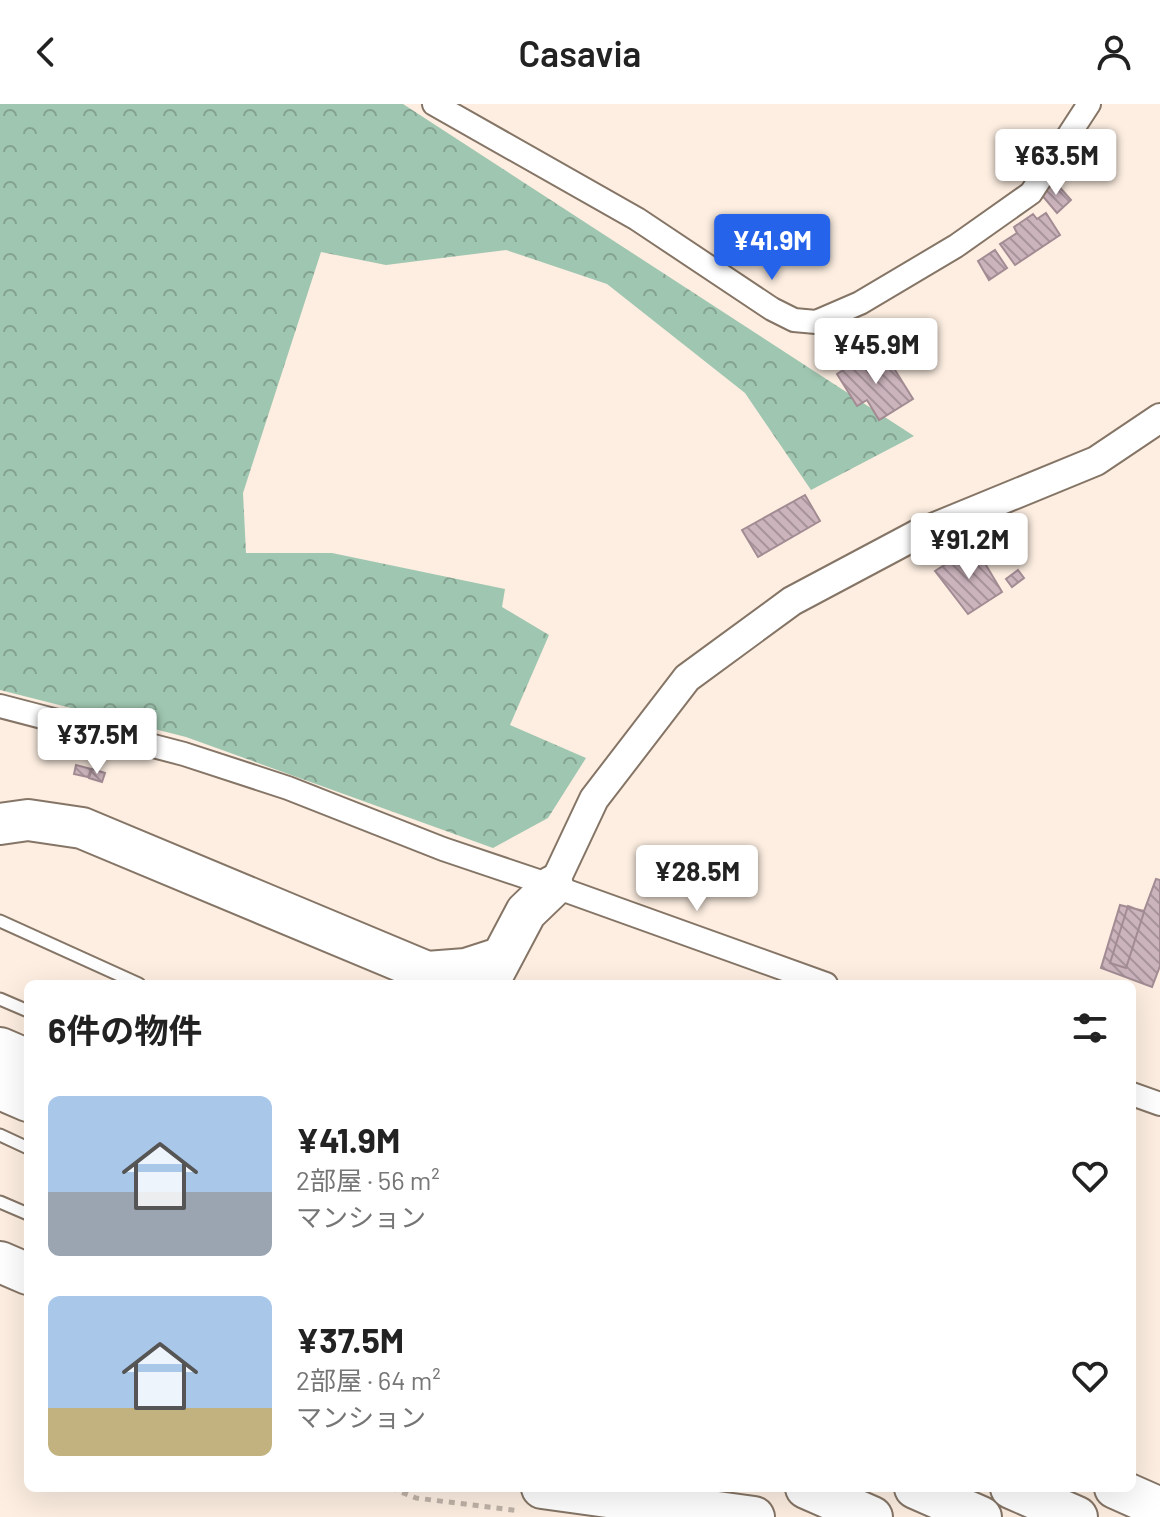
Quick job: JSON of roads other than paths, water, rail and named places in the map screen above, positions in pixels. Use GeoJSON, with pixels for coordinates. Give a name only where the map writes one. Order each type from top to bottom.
{"type":"FeatureCollection","features":[{"type":"Feature","properties":{"kind":"highway"},"geometry":{"type":"LineString","coordinates":[[0,824],[28,820],[82,828],[427,972],[466,969],[508,974],[526,912],[553,886]]}},
{"type":"Feature","properties":{"kind":"highway"},"geometry":{"type":"LineString","coordinates":[[0,1048],[24,1058]]}},
{"type":"Feature","properties":{"kind":"highway"},"geometry":{"type":"LineString","coordinates":[[0,1089],[24,1099]]}},
{"type":"Feature","properties":{"kind":"highway"},"geometry":{"type":"LineString","coordinates":[[0,1262],[24,1272]]}},
{"type":"Feature","properties":{"kind":"highway"},"geometry":{"type":"LineString","coordinates":[[1136,1481],[1160,1494]]}},
{"type":"Feature","properties":{"kind":"highway"},"geometry":{"type":"LineString","coordinates":[[815,1492],[872,1517]]}},
{"type":"Feature","properties":{"kind":"highway"},"geometry":{"type":"LineString","coordinates":[[924,1492],[981,1517]]}},
{"type":"Feature","properties":{"kind":"highway"},"geometry":{"type":"LineString","coordinates":[[1020,1492],[1077,1517]]}},
{"type":"Feature","properties":{"kind":"highway"},"geometry":{"type":"LineString","coordinates":[[1124,1492],[1160,1508]]}},
{"type":"Feature","properties":{"kind":"highway"},"geometry":{"type":"LineString","coordinates":[[532,1500],[754,1517]]}},
{"type":"Feature","properties":{"kind":"street"},"geometry":{"type":"LineString","coordinates":[[434,104],[637,219],[772,309],[794,320],[816,322],[860,303],[956,246],[1031,193],[1089,104]]}},
{"type":"Feature","properties":{"kind":"street"},"geometry":{"type":"LineString","coordinates":[[553,886],[594,799],[687,678],[792,601],[918,534],[1096,461],[1160,418]]}},
{"type":"Feature","properties":{"kind":"street"},"geometry":{"type":"LineString","coordinates":[[0,706],[199,759],[288,788],[443,849],[815,980]]}},
{"type":"Feature","properties":{"kind":"street"},"geometry":{"type":"LineString","coordinates":[[1136,1095],[1160,1104]]}},
{"type":"Feature","properties":{"kind":"lane"},"geometry":{"type":"LineString","coordinates":[[0,921],[130,980]]}},
{"type":"Feature","properties":{"kind":"lane"},"geometry":{"type":"LineString","coordinates":[[0,999],[24,1009]]}},
{"type":"Feature","properties":{"kind":"lane"},"geometry":{"type":"LineString","coordinates":[[0,1135],[24,1146]]}},
{"type":"Feature","properties":{"kind":"lane"},"geometry":{"type":"LineString","coordinates":[[0,1202],[24,1212]]}}]}
